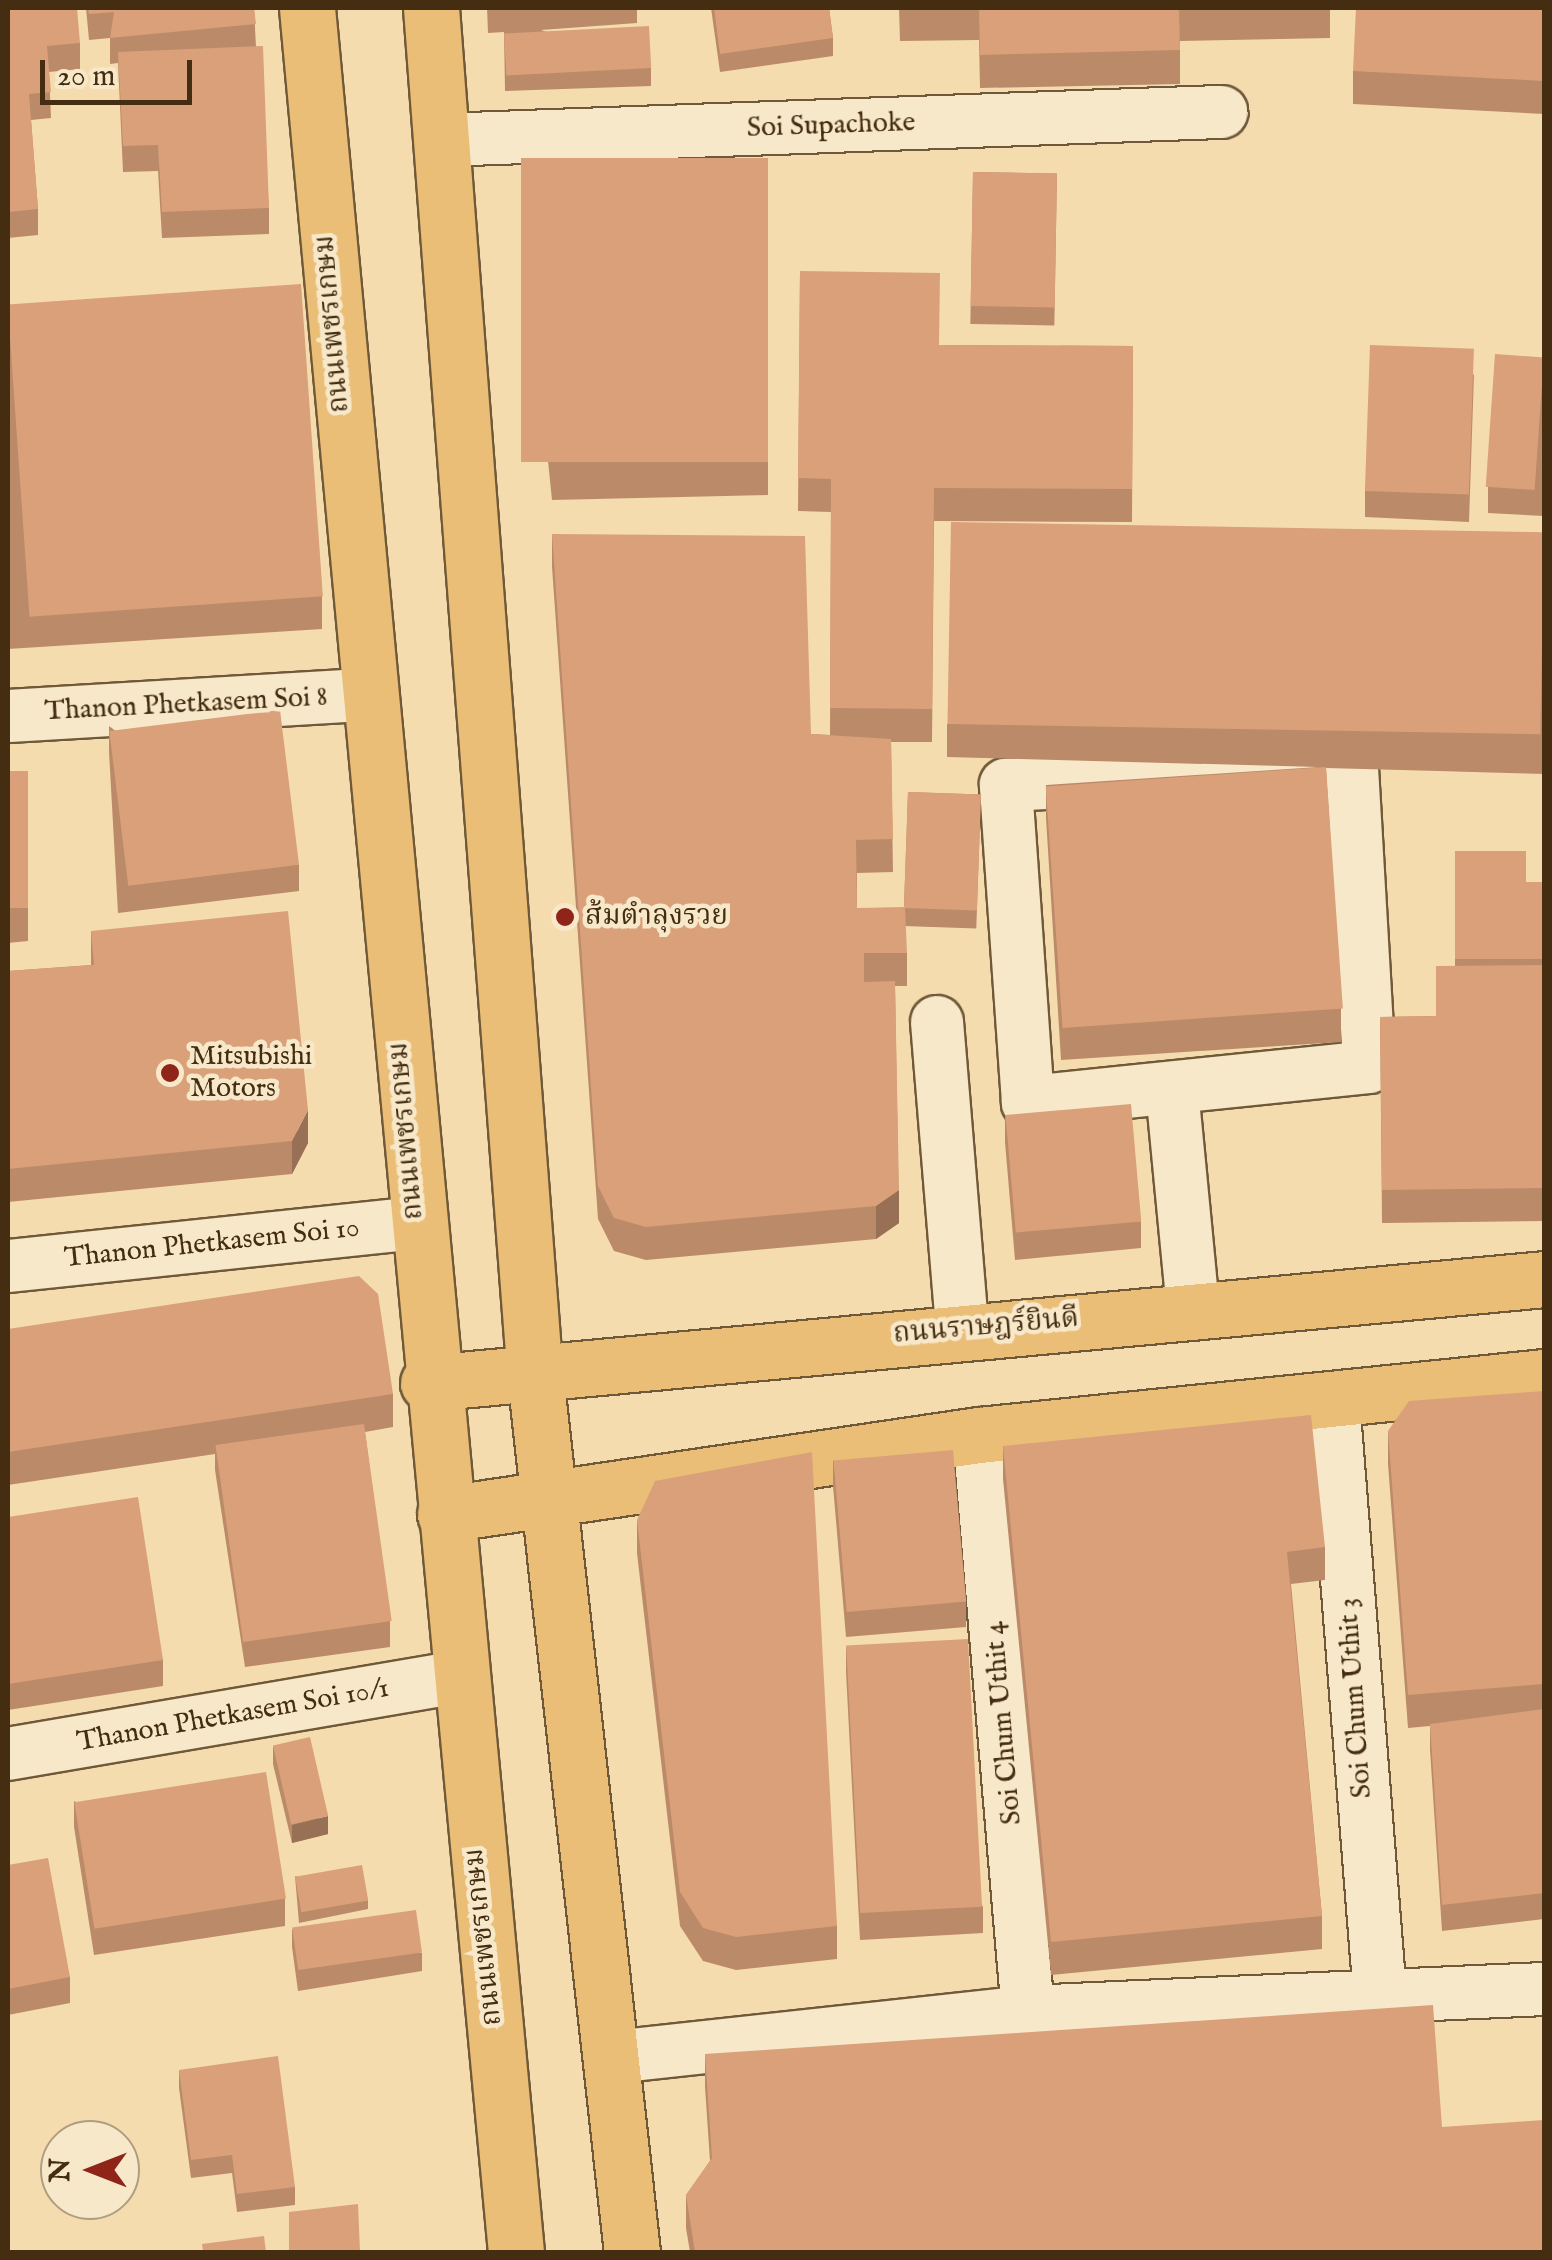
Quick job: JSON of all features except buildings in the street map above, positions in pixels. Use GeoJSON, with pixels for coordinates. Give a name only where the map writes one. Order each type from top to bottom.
{"type":"FeatureCollection","features":[{"type":"Feature","properties":{"kind":"main road","name":"ถนนเพชรเกษม"},"geometry":{"type":"LineString","coordinates":[[307,8],[428,1384],[445,1514],[516,2252]]}},
{"type":"Feature","properties":{"kind":"main road"},"geometry":{"type":"LineString","coordinates":[[431,8],[534,1366],[554,1496],[632,2252]]}},
{"type":"Feature","properties":{"kind":"main road","name":"ถนนราษฎร์ยินดี"},"geometry":{"type":"LineString","coordinates":[[428,1384],[534,1366],[1544,1279]]}},
{"type":"Feature","properties":{"kind":"main road"},"geometry":{"type":"LineString","coordinates":[[445,1514],[979,1435],[1544,1376]]}},
{"type":"Feature","properties":{"kind":"street","name":"Soi Supachoke"},"geometry":{"type":"LineString","coordinates":[[441,140],[1222,112]]}},
{"type":"Feature","properties":{"kind":"street"},"geometry":{"type":"LineString","coordinates":[[274,298],[331,294]]}},
{"type":"Feature","properties":{"kind":"street","name":"Thanon Phetkasem Soi 8"},"geometry":{"type":"LineString","coordinates":[[8,716],[365,695]]}},
{"type":"Feature","properties":{"kind":"street"},"geometry":{"type":"LineString","coordinates":[[1352,768],[1369,1067],[1172,1090],[1028,1102],[1006,786],[1352,768]]}},
{"type":"Feature","properties":{"kind":"street"},"geometry":{"type":"LineString","coordinates":[[937,1022],[962,1328]]}},
{"type":"Feature","properties":{"kind":"street"},"geometry":{"type":"LineString","coordinates":[[1172,1090],[1193,1310]]}},
{"type":"Feature","properties":{"kind":"street","name":"Thanon Phetkasem Soi 10"},"geometry":{"type":"LineString","coordinates":[[8,1266],[416,1223]]}},
{"type":"Feature","properties":{"kind":"street","name":"Soi Chum Uthit 3"},"geometry":{"type":"LineString","coordinates":[[1333,1401],[1380,1996]]}},
{"type":"Feature","properties":{"kind":"street","name":"Soi Chum Uthit 4"},"geometry":{"type":"LineString","coordinates":[[979,1435],[1028,2012]]}},
{"type":"Feature","properties":{"kind":"street","name":"Thanon Phetkasem Soi 10/1"},"geometry":{"type":"LineString","coordinates":[[8,1754],[458,1677]]}},
{"type":"Feature","properties":{"kind":"street"},"geometry":{"type":"LineString","coordinates":[[613,2058],[1028,2012],[1544,1989]]}},
{"type":"Feature","properties":{"kind":"place","name":"ส้มตำลุงรวย"},"geometry":{"type":"Point","coordinates":[565,917]}},
{"type":"Feature","properties":{"kind":"place","name":"Mitsubishi Motors"},"geometry":{"type":"Point","coordinates":[170,1073]}}]}
